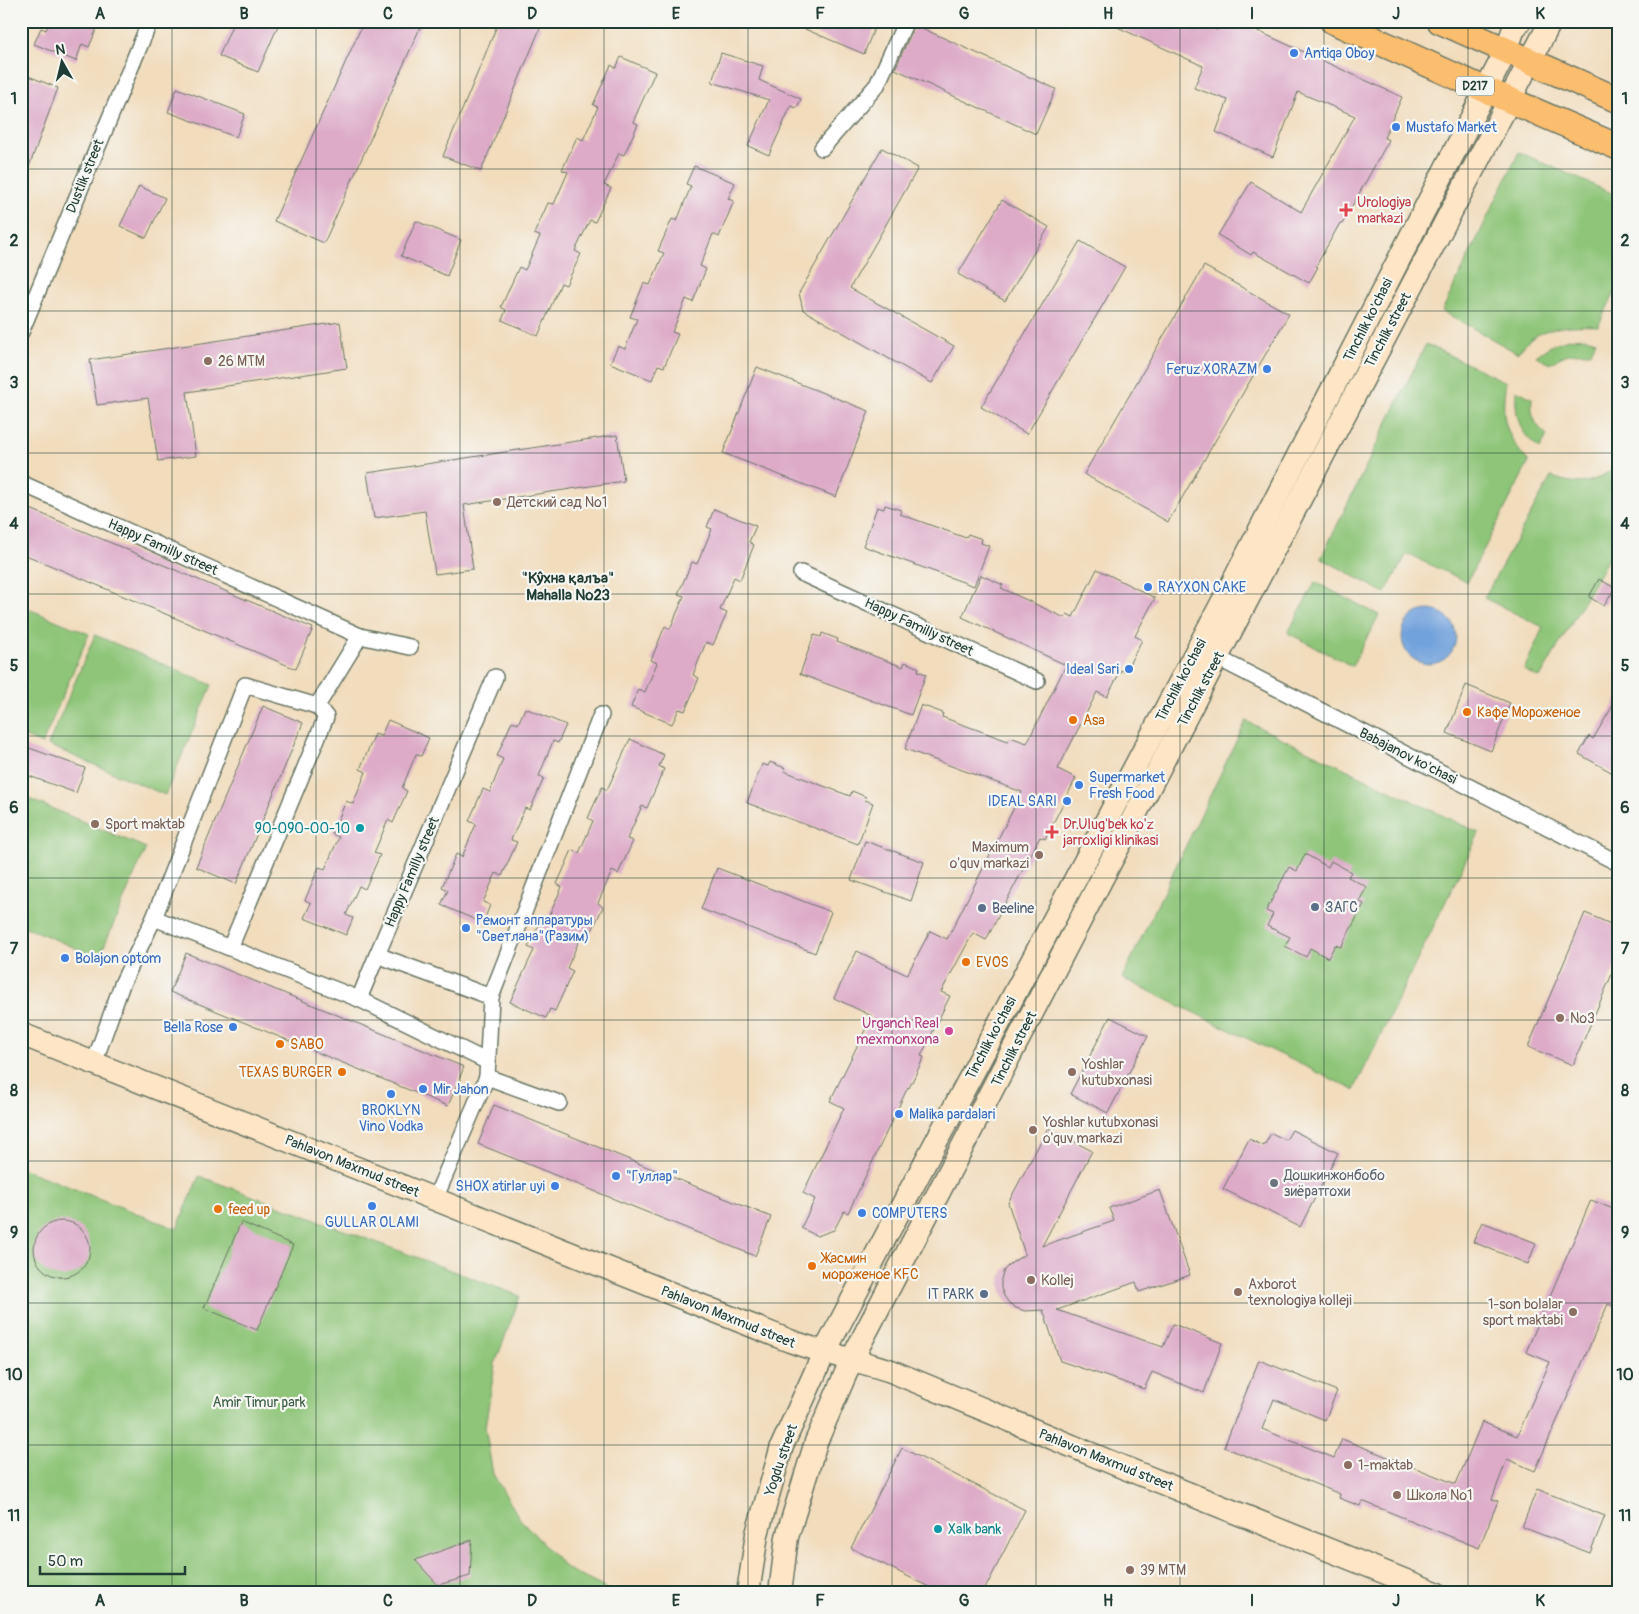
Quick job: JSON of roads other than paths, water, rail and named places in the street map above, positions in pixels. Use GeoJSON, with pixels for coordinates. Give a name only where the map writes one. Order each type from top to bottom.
{"type":"FeatureCollection","features":[{"type":"Feature","properties":{"kind":"main road","name":"D217"},"geometry":{"type":"LineString","coordinates":[[1333,21],[1618,147]]}},
{"type":"Feature","properties":{"kind":"main road"},"geometry":{"type":"LineString","coordinates":[[1440,21],[1618,100]]}},
{"type":"Feature","properties":{"kind":"main road","name":"Tinchlik ko'chasi"},"geometry":{"type":"LineString","coordinates":[[829,1344],[1207,653],[1506,51],[1513,31],[1520,21]]}},
{"type":"Feature","properties":{"kind":"main road","name":"Tinchlik street"},"geometry":{"type":"LineString","coordinates":[[852,1359],[1207,653],[1551,21]]}},
{"type":"Feature","properties":{"kind":"main road","name":"Pahlavon Maxmud street"},"geometry":{"type":"LineString","coordinates":[[21,1034],[762,1331],[829,1344],[852,1359],[891,1371],[1111,1463],[1436,1593]]}},
{"type":"Feature","properties":{"kind":"main road","name":"Yogdu street"},"geometry":{"type":"LineString","coordinates":[[748,1593],[757,1534],[782,1446],[829,1344]]}},
{"type":"Feature","properties":{"kind":"main road","name":"Yogdu street"},"geometry":{"type":"LineString","coordinates":[[780,1593],[788,1536],[816,1442],[852,1359]]}},
{"type":"Feature","properties":{"kind":"street","name":"Dustlik street"},"geometry":{"type":"LineString","coordinates":[[21,332],[150,21]]}},
{"type":"Feature","properties":{"kind":"street"},"geometry":{"type":"LineString","coordinates":[[822,148],[877,85],[906,21]]}},
{"type":"Feature","properties":{"kind":"street","name":"Happy Familly street"},"geometry":{"type":"LineString","coordinates":[[21,483],[360,636],[410,647]]}},
{"type":"Feature","properties":{"kind":"street","name":"Happy Familly street"},"geometry":{"type":"LineString","coordinates":[[801,573],[1038,681]]}},
{"type":"Feature","properties":{"kind":"street"},"geometry":{"type":"LineString","coordinates":[[318,706],[360,636]]}},
{"type":"Feature","properties":{"kind":"street","name":"Babajanov ko'chasi"},"geometry":{"type":"LineString","coordinates":[[1207,653],[1618,863]]}},
{"type":"Feature","properties":{"kind":"street","name":"Happy Familly street"},"geometry":{"type":"LineString","coordinates":[[359,999],[495,677]]}},
{"type":"Feature","properties":{"kind":"street"},"geometry":{"type":"LineString","coordinates":[[94,1063],[122,984],[154,918],[245,685],[318,706],[326,717],[230,948]]}},
{"type":"Feature","properties":{"kind":"street"},"geometry":{"type":"LineString","coordinates":[[435,1200],[487,1077],[491,997],[601,715]]}},
{"type":"Feature","properties":{"kind":"street"},"geometry":{"type":"LineString","coordinates":[[154,918],[359,999],[488,1062]]}},
{"type":"Feature","properties":{"kind":"street"},"geometry":{"type":"LineString","coordinates":[[377,955],[491,997]]}},
{"type":"Feature","properties":{"kind":"street"},"geometry":{"type":"LineString","coordinates":[[487,1077],[559,1103]]}},
{"type":"Feature","properties":{"kind":"water"},"geometry":{"type":"Polygon","coordinates":[[[1424,610],[1434,610],[1444,614],[1452,622],[1456,637],[1452,652],[1444,660],[1434,664],[1424,664],[1414,660],[1406,652],[1402,642],[1402,632],[1406,622],[1414,614],[1424,610]]]}},
{"type":"Feature","properties":{"kind":"place","name":"Antiqa Oboy"},"geometry":{"type":"Point","coordinates":[1294,53]}},
{"type":"Feature","properties":{"kind":"place","name":"Mustafo Market"},"geometry":{"type":"Point","coordinates":[1396,127]}},
{"type":"Feature","properties":{"kind":"place","name":"Urologiya markazi"},"geometry":{"type":"Point","coordinates":[1346,210]}},
{"type":"Feature","properties":{"kind":"place","name":"26 MTM"},"geometry":{"type":"Point","coordinates":[208,361]}},
{"type":"Feature","properties":{"kind":"place","name":"Feruz XORAZM"},"geometry":{"type":"Point","coordinates":[1267,369]}},
{"type":"Feature","properties":{"kind":"place","name":"Детский сад №1"},"geometry":{"type":"Point","coordinates":[497,502]}},
{"type":"Feature","properties":{"kind":"place","name":"RAYXON CAKE"},"geometry":{"type":"Point","coordinates":[1148,587]}},
{"type":"Feature","properties":{"kind":"place","name":"Ideal Sari"},"geometry":{"type":"Point","coordinates":[1129,669]}},
{"type":"Feature","properties":{"kind":"place","name":"Кафе Мороженое"},"geometry":{"type":"Point","coordinates":[1467,712]}},
{"type":"Feature","properties":{"kind":"place","name":"Asa"},"geometry":{"type":"Point","coordinates":[1073,720]}},
{"type":"Feature","properties":{"kind":"place","name":"Supermarket Fresh Food"},"geometry":{"type":"Point","coordinates":[1079,785]}},
{"type":"Feature","properties":{"kind":"place","name":"IDEAL SARI"},"geometry":{"type":"Point","coordinates":[1067,801]}},
{"type":"Feature","properties":{"kind":"place","name":"Sport maktab"},"geometry":{"type":"Point","coordinates":[95,824]}},
{"type":"Feature","properties":{"kind":"place","name":"90-090-00-10"},"geometry":{"type":"Point","coordinates":[360,828]}},
{"type":"Feature","properties":{"kind":"place","name":"Dr.Ulug'bek ko'z jarroxligi klinikasi"},"geometry":{"type":"Point","coordinates":[1052,832]}},
{"type":"Feature","properties":{"kind":"place","name":"Maximum o'quv markazi"},"geometry":{"type":"Point","coordinates":[1039,855]}},
{"type":"Feature","properties":{"kind":"place","name":"ЗАГС"},"geometry":{"type":"Point","coordinates":[1315,907]}},
{"type":"Feature","properties":{"kind":"place","name":"Beeline"},"geometry":{"type":"Point","coordinates":[982,908]}},
{"type":"Feature","properties":{"kind":"place","name":"Ремонт аппаратуры \"Светлана\"(Разим)"},"geometry":{"type":"Point","coordinates":[466,928]}},
{"type":"Feature","properties":{"kind":"place","name":"Bolajon optom"},"geometry":{"type":"Point","coordinates":[65,958]}},
{"type":"Feature","properties":{"kind":"place","name":"EVOS"},"geometry":{"type":"Point","coordinates":[966,962]}},
{"type":"Feature","properties":{"kind":"place","name":"№3"},"geometry":{"type":"Point","coordinates":[1560,1018]}},
{"type":"Feature","properties":{"kind":"place","name":"Bella Rose"},"geometry":{"type":"Point","coordinates":[233,1027]}},
{"type":"Feature","properties":{"kind":"place","name":"Urganch Real mexmonxona"},"geometry":{"type":"Point","coordinates":[949,1031]}},
{"type":"Feature","properties":{"kind":"place","name":"SABO"},"geometry":{"type":"Point","coordinates":[280,1044]}},
{"type":"Feature","properties":{"kind":"place","name":"TEXAS BURGER"},"geometry":{"type":"Point","coordinates":[342,1072]}},
{"type":"Feature","properties":{"kind":"place","name":"Yoshlar kutubxonasi"},"geometry":{"type":"Point","coordinates":[1072,1072]}},
{"type":"Feature","properties":{"kind":"place","name":"Mir Jahon"},"geometry":{"type":"Point","coordinates":[423,1089]}},
{"type":"Feature","properties":{"kind":"place","name":"BROKLYN Vino Vodka"},"geometry":{"type":"Point","coordinates":[391,1094]}},
{"type":"Feature","properties":{"kind":"place","name":"Malika pardalari"},"geometry":{"type":"Point","coordinates":[899,1114]}},
{"type":"Feature","properties":{"kind":"place","name":"Yoshlar kutubxonasi o'quv markazi"},"geometry":{"type":"Point","coordinates":[1033,1130]}},
{"type":"Feature","properties":{"kind":"place","name":"\"Гуллар\""},"geometry":{"type":"Point","coordinates":[616,1176]}},
{"type":"Feature","properties":{"kind":"place","name":"Дошкинжонбобо зиёратгохи"},"geometry":{"type":"Point","coordinates":[1274,1183]}},
{"type":"Feature","properties":{"kind":"place","name":"SHOX atirlar uyi"},"geometry":{"type":"Point","coordinates":[555,1186]}},
{"type":"Feature","properties":{"kind":"place","name":"GULLAR OLAMI"},"geometry":{"type":"Point","coordinates":[372,1206]}},
{"type":"Feature","properties":{"kind":"place","name":"feed up"},"geometry":{"type":"Point","coordinates":[218,1209]}},
{"type":"Feature","properties":{"kind":"place","name":"COMPUTERS"},"geometry":{"type":"Point","coordinates":[862,1213]}},
{"type":"Feature","properties":{"kind":"place","name":"Жасмин мороженое KFC"},"geometry":{"type":"Point","coordinates":[812,1266]}},
{"type":"Feature","properties":{"kind":"place","name":"Kollej"},"geometry":{"type":"Point","coordinates":[1031,1280]}},
{"type":"Feature","properties":{"kind":"place","name":"Axborot texnologiya kolleji"},"geometry":{"type":"Point","coordinates":[1238,1292]}},
{"type":"Feature","properties":{"kind":"place","name":"IT PARK"},"geometry":{"type":"Point","coordinates":[984,1294]}},
{"type":"Feature","properties":{"kind":"place","name":"1-son bolalar sport maktabi"},"geometry":{"type":"Point","coordinates":[1573,1312]}},
{"type":"Feature","properties":{"kind":"place","name":"1-maktab"},"geometry":{"type":"Point","coordinates":[1348,1465]}},
{"type":"Feature","properties":{"kind":"place","name":"Школа №1"},"geometry":{"type":"Point","coordinates":[1397,1495]}},
{"type":"Feature","properties":{"kind":"place","name":"Xalk bank"},"geometry":{"type":"Point","coordinates":[938,1529]}},
{"type":"Feature","properties":{"kind":"place","name":"39 MTM"},"geometry":{"type":"Point","coordinates":[1130,1570]}},
{"type":"Feature","properties":{"kind":"district","name":"\"Kŷхна қалъа\" Mahalla №23"},"geometry":{"type":"Point","coordinates":[568,586]}},
{"type":"Feature","properties":{"kind":"park label","name":"Amir Timur park"},"geometry":{"type":"Point","coordinates":[259,1402]}}]}
